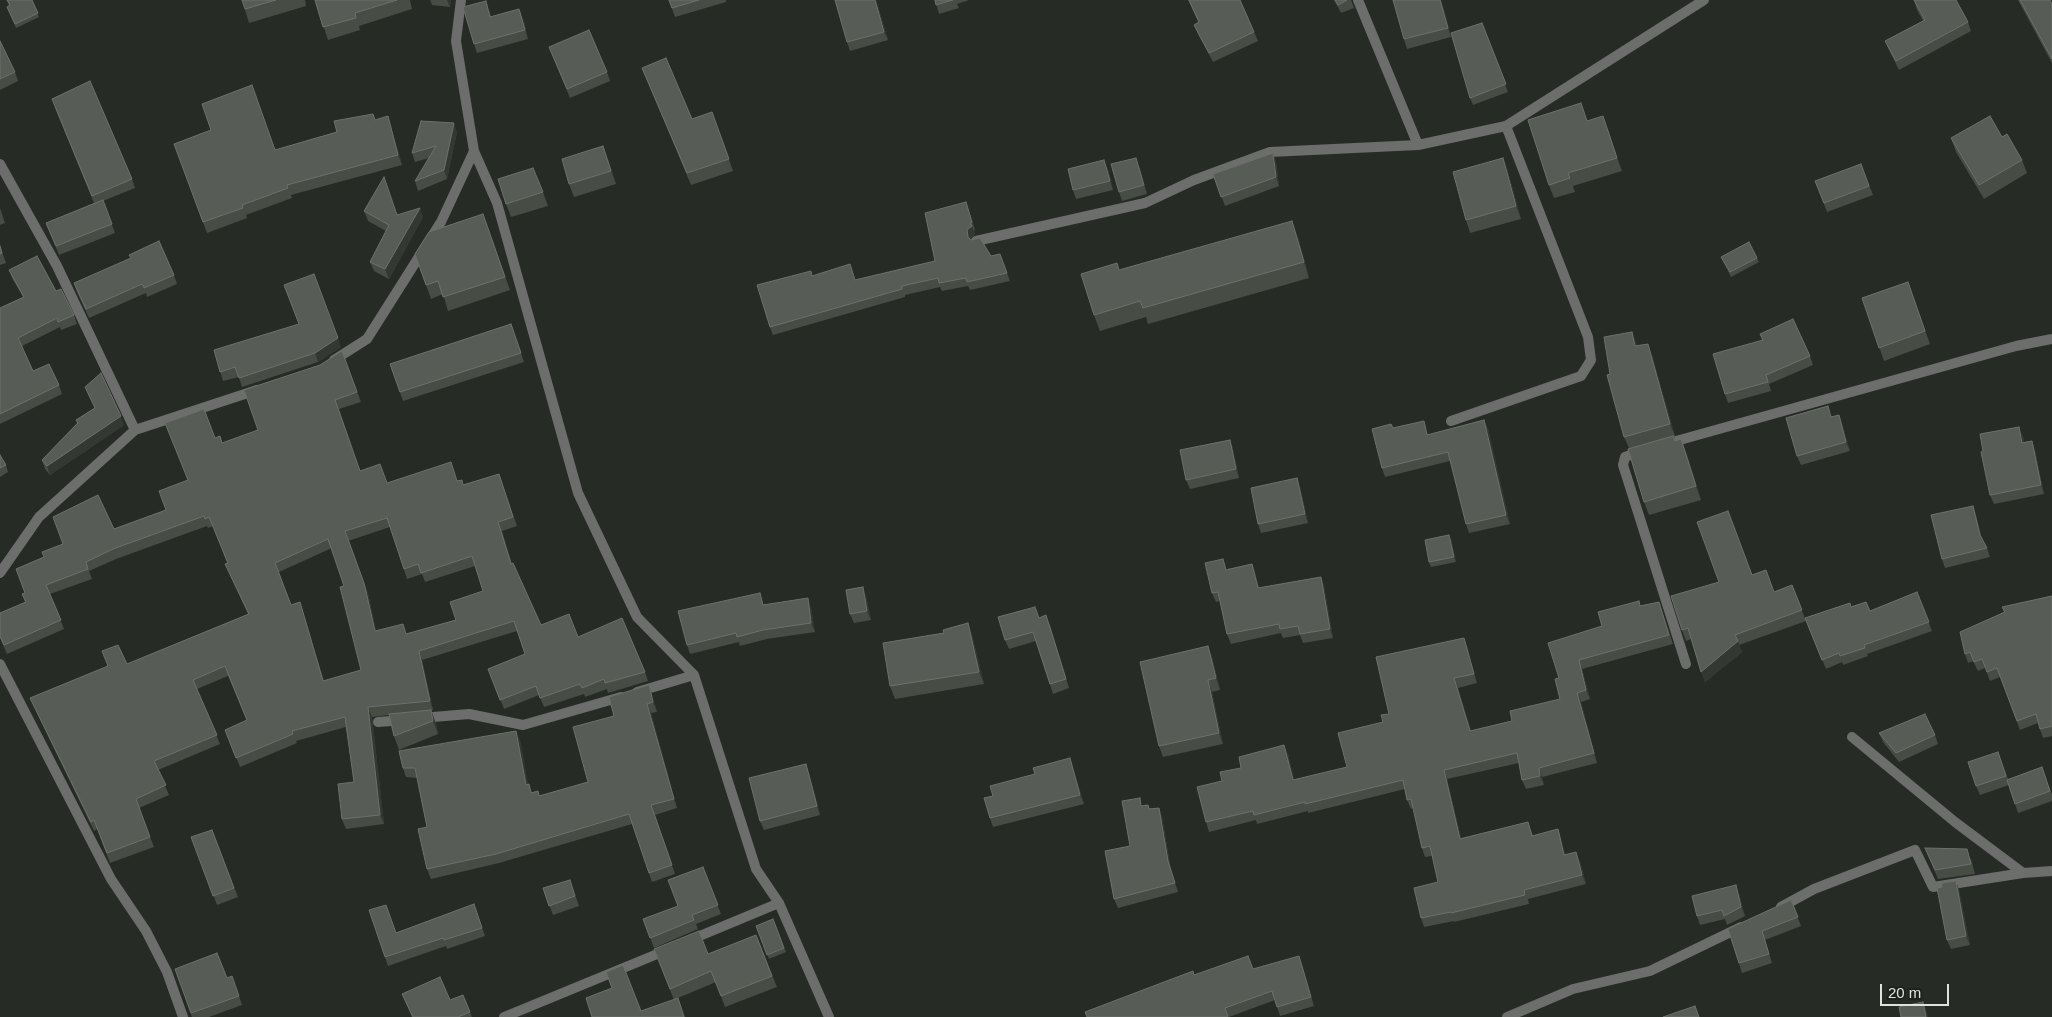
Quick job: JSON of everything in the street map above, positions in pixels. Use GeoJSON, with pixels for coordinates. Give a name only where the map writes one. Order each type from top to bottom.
{"type":"FeatureCollection","features":[{"type":"Feature","properties":{"kind":"street"},"geometry":{"type":"LineString","coordinates":[[461,0],[456,41],[474,150],[497,203],[578,493],[637,617],[694,675],[756,869],[779,903],[829,1017]]}},
{"type":"Feature","properties":{"kind":"street"},"geometry":{"type":"LineString","coordinates":[[1358,0],[1418,145]]}},
{"type":"Feature","properties":{"kind":"street"},"geometry":{"type":"LineString","coordinates":[[976,241],[1145,203],[1194,180],[1270,152],[1418,145],[1506,126],[1704,0]]}},
{"type":"Feature","properties":{"kind":"street"},"geometry":{"type":"LineString","coordinates":[[1451,421],[1581,376],[1591,360],[1588,337],[1506,126]]}},
{"type":"Feature","properties":{"kind":"street"},"geometry":{"type":"LineString","coordinates":[[329,364],[367,339],[441,222],[474,150]]}},
{"type":"Feature","properties":{"kind":"street"},"geometry":{"type":"LineString","coordinates":[[0,164],[57,266],[135,430]]}},
{"type":"Feature","properties":{"kind":"street"},"geometry":{"type":"LineString","coordinates":[[1686,664],[1623,465],[1624,458],[1656,447],[2007,348],[2052,339]]}},
{"type":"Feature","properties":{"kind":"street"},"geometry":{"type":"LineString","coordinates":[[0,573],[39,517],[135,430],[265,387]]}},
{"type":"Feature","properties":{"kind":"street"},"geometry":{"type":"LineString","coordinates":[[0,664],[112,879],[146,931],[167,972],[183,1017]]}},
{"type":"Feature","properties":{"kind":"street"},"geometry":{"type":"LineString","coordinates":[[378,722],[469,714],[523,726],[694,675]]}},
{"type":"Feature","properties":{"kind":"street"},"geometry":{"type":"LineString","coordinates":[[1852,737],[1955,822],[2023,873]]}},
{"type":"Feature","properties":{"kind":"street"},"geometry":{"type":"LineString","coordinates":[[1771,912],[1814,889],[1915,850],[1933,887],[2023,873],[2052,871]]}},
{"type":"Feature","properties":{"kind":"street"},"geometry":{"type":"LineString","coordinates":[[504,1017],[779,903]]}},
{"type":"Feature","properties":{"kind":"street"},"geometry":{"type":"LineString","coordinates":[[1508,1017],[1573,989],[1650,971],[1754,920]]}},
{"type":"Feature","properties":{"kind":"building"},"geometry":{"type":"Polygon","coordinates":[[[7,0],[32,0],[38,13],[15,24],[7,7],[10,5],[7,0]]]}},
{"type":"Feature","properties":{"kind":"building"},"geometry":{"type":"Polygon","coordinates":[[[242,0],[276,0],[245,9],[242,0]]]}},
{"type":"Feature","properties":{"kind":"building"},"geometry":{"type":"Polygon","coordinates":[[[315,0],[397,0],[355,13],[356,18],[323,27],[315,0]]]}},
{"type":"Feature","properties":{"kind":"building"},"geometry":{"type":"Polygon","coordinates":[[[669,0],[699,0],[672,8],[669,0]]]}},
{"type":"Feature","properties":{"kind":"building"},"geometry":{"type":"Polygon","coordinates":[[[835,0],[875,0],[884,32],[847,42],[835,0]]]}},
{"type":"Feature","properties":{"kind":"building"},"geometry":{"type":"Polygon","coordinates":[[[935,0],[953,0],[936,5],[935,0]]]}},
{"type":"Feature","properties":{"kind":"building"},"geometry":{"type":"Polygon","coordinates":[[[1189,0],[1240,0],[1254,32],[1209,53],[1194,25],[1199,22],[1189,0]]]}},
{"type":"Feature","properties":{"kind":"building"},"geometry":{"type":"Polygon","coordinates":[[[1335,0],[1347,0],[1338,5],[1335,0]]]}},
{"type":"Feature","properties":{"kind":"building"},"geometry":{"type":"Polygon","coordinates":[[[1393,0],[1440,0],[1448,28],[1404,39],[1393,0]]]}},
{"type":"Feature","properties":{"kind":"building"},"geometry":{"type":"Polygon","coordinates":[[[1914,0],[1956,0],[1968,22],[1896,61],[1885,41],[1925,20],[1914,0]]]}},
{"type":"Feature","properties":{"kind":"building"},"geometry":{"type":"Polygon","coordinates":[[[2020,0],[2050,0],[2052,4],[2052,59],[2020,0]]]}},
{"type":"Feature","properties":{"kind":"building"},"geometry":{"type":"Polygon","coordinates":[[[486,1],[490,17],[519,9],[525,30],[474,44],[463,7],[486,1]]]}},
{"type":"Feature","properties":{"kind":"building"},"geometry":{"type":"Polygon","coordinates":[[[1482,23],[1506,84],[1470,98],[1451,33],[1482,23]]]}},
{"type":"Feature","properties":{"kind":"building"},"geometry":{"type":"Polygon","coordinates":[[[589,30],[607,72],[567,89],[549,47],[589,30]]]}},
{"type":"Feature","properties":{"kind":"building"},"geometry":{"type":"Polygon","coordinates":[[[0,41],[15,72],[0,79],[0,41]]]}},
{"type":"Feature","properties":{"kind":"building"},"geometry":{"type":"Polygon","coordinates":[[[666,58],[692,119],[712,112],[729,159],[687,173],[642,68],[666,58]]]}},
{"type":"Feature","properties":{"kind":"building"},"geometry":{"type":"Polygon","coordinates":[[[90,81],[132,179],[92,196],[52,99],[90,81]]]}},
{"type":"Feature","properties":{"kind":"building"},"geometry":{"type":"Polygon","coordinates":[[[252,85],[275,150],[337,132],[334,121],[373,114],[375,120],[388,116],[398,155],[287,185],[288,188],[242,205],[243,208],[203,222],[174,144],[211,130],[202,104],[252,85]]]}},
{"type":"Feature","properties":{"kind":"building"},"geometry":{"type":"Polygon","coordinates":[[[1581,103],[1587,121],[1603,116],[1617,158],[1568,173],[1570,178],[1549,185],[1528,120],[1581,103]]]}},
{"type":"Feature","properties":{"kind":"building"},"geometry":{"type":"Polygon","coordinates":[[[1990,116],[2002,137],[2007,134],[2022,160],[1979,185],[1951,138],[1990,116]]]}},
{"type":"Feature","properties":{"kind":"building"},"geometry":{"type":"Polygon","coordinates":[[[421,121],[454,123],[444,170],[415,181],[436,146],[412,153],[421,121]]]}},
{"type":"Feature","properties":{"kind":"building"},"geometry":{"type":"Polygon","coordinates":[[[603,146],[611,171],[569,184],[562,159],[603,146]]]}},
{"type":"Feature","properties":{"kind":"building"},"geometry":{"type":"Polygon","coordinates":[[[1273,153],[1276,177],[1221,197],[1213,174],[1273,153]]]}},
{"type":"Feature","properties":{"kind":"building"},"geometry":{"type":"Polygon","coordinates":[[[1136,158],[1144,185],[1119,192],[1111,164],[1136,158]]]}},
{"type":"Feature","properties":{"kind":"building"},"geometry":{"type":"Polygon","coordinates":[[[1503,158],[1516,206],[1466,220],[1453,172],[1503,158]]]}},
{"type":"Feature","properties":{"kind":"building"},"geometry":{"type":"Polygon","coordinates":[[[1104,160],[1110,181],[1073,190],[1068,169],[1104,160]]]}},
{"type":"Feature","properties":{"kind":"building"},"geometry":{"type":"Polygon","coordinates":[[[1861,164],[1869,186],[1824,203],[1815,181],[1861,164]]]}},
{"type":"Feature","properties":{"kind":"building"},"geometry":{"type":"Polygon","coordinates":[[[533,168],[543,192],[506,204],[498,179],[533,168]]]}},
{"type":"Feature","properties":{"kind":"building"},"geometry":{"type":"Polygon","coordinates":[[[384,177],[397,215],[420,208],[385,269],[370,262],[389,225],[364,211],[384,177]]]}},
{"type":"Feature","properties":{"kind":"building"},"geometry":{"type":"Polygon","coordinates":[[[103,200],[112,224],[56,246],[46,223],[103,200]]]}},
{"type":"Feature","properties":{"kind":"building"},"geometry":{"type":"Polygon","coordinates":[[[966,202],[972,222],[970,223],[972,226],[967,230],[968,237],[971,240],[980,238],[991,256],[1000,254],[1007,273],[967,282],[966,278],[939,283],[938,278],[902,286],[902,289],[770,327],[757,285],[811,271],[812,276],[850,264],[855,280],[935,261],[925,213],[966,202]]]}},
{"type":"Feature","properties":{"kind":"building"},"geometry":{"type":"Polygon","coordinates":[[[483,214],[505,277],[443,297],[438,281],[426,285],[415,254],[429,232],[483,214]]]}},
{"type":"Feature","properties":{"kind":"building"},"geometry":{"type":"Polygon","coordinates":[[[1292,221],[1304,262],[1143,308],[1140,301],[1094,315],[1081,274],[1117,263],[1119,270],[1292,221]]]}},
{"type":"Feature","properties":{"kind":"building"},"geometry":{"type":"Polygon","coordinates":[[[159,241],[174,275],[144,288],[142,284],[86,309],[74,283],[131,258],[129,255],[159,241]]]}},
{"type":"Feature","properties":{"kind":"building"},"geometry":{"type":"Polygon","coordinates":[[[1749,242],[1757,258],[1730,272],[1721,257],[1749,242]]]}},
{"type":"Feature","properties":{"kind":"building"},"geometry":{"type":"Polygon","coordinates":[[[37,256],[56,291],[61,289],[74,315],[58,322],[57,318],[18,338],[33,371],[49,364],[59,385],[0,414],[0,308],[24,297],[9,270],[37,256]]]}},
{"type":"Feature","properties":{"kind":"building"},"geometry":{"type":"Polygon","coordinates":[[[314,274],[338,338],[315,353],[239,378],[235,367],[220,372],[214,350],[299,324],[284,285],[314,274]]]}},
{"type":"Feature","properties":{"kind":"building"},"geometry":{"type":"Polygon","coordinates":[[[1908,282],[1925,331],[1879,348],[1862,298],[1908,282]]]}},
{"type":"Feature","properties":{"kind":"building"},"geometry":{"type":"Polygon","coordinates":[[[1793,319],[1810,356],[1766,375],[1768,382],[1725,394],[1713,354],[1763,340],[1760,334],[1793,319]]]}},
{"type":"Feature","properties":{"kind":"building"},"geometry":{"type":"Polygon","coordinates":[[[511,324],[521,353],[400,392],[390,364],[511,324]]]}},
{"type":"Feature","properties":{"kind":"building"},"geometry":{"type":"Polygon","coordinates":[[[1632,332],[1635,346],[1648,344],[1670,424],[1624,437],[1607,375],[1610,374],[1604,337],[1632,332]]]}},
{"type":"Feature","properties":{"kind":"building"},"geometry":{"type":"Polygon","coordinates":[[[342,351],[357,392],[335,400],[360,471],[380,464],[387,483],[451,462],[457,481],[462,480],[463,485],[499,474],[513,517],[498,522],[511,564],[513,563],[541,625],[569,614],[578,637],[622,618],[645,672],[605,683],[604,679],[582,688],[580,684],[540,698],[536,686],[500,700],[488,669],[525,654],[514,621],[419,651],[430,701],[368,707],[380,815],[342,819],[338,784],[354,782],[345,717],[292,731],[293,734],[236,758],[225,730],[247,720],[225,666],[193,680],[217,735],[154,761],[166,785],[136,799],[150,837],[107,853],[94,820],[91,822],[30,698],[108,666],[102,651],[118,645],[127,664],[249,614],[225,564],[228,563],[209,517],[205,519],[204,516],[113,549],[86,562],[88,569],[46,585],[61,620],[4,645],[0,636],[0,613],[26,602],[22,594],[25,593],[16,569],[44,557],[42,552],[63,544],[53,517],[98,495],[114,529],[166,510],[159,491],[188,480],[165,423],[204,409],[215,438],[220,436],[222,443],[258,430],[244,390],[320,365],[342,351]],[[387,518],[345,531],[364,583],[375,631],[403,624],[406,634],[456,620],[450,602],[483,591],[472,556],[421,573],[418,564],[404,569],[387,518]],[[328,539],[275,563],[291,605],[300,602],[323,681],[361,670],[340,587],[344,586],[328,539]]]}},
{"type":"Feature","properties":{"kind":"building"},"geometry":{"type":"Polygon","coordinates":[[[101,373],[121,416],[47,466],[42,460],[78,423],[76,420],[95,408],[85,387],[101,373]]]}},
{"type":"Feature","properties":{"kind":"building"},"geometry":{"type":"Polygon","coordinates":[[[1828,406],[1831,417],[1839,415],[1846,442],[1797,456],[1786,418],[1828,406]]]}},
{"type":"Feature","properties":{"kind":"building"},"geometry":{"type":"Polygon","coordinates":[[[1484,420],[1506,515],[1466,524],[1448,452],[1382,468],[1372,429],[1391,424],[1393,428],[1424,421],[1427,435],[1484,420]]]}},
{"type":"Feature","properties":{"kind":"building"},"geometry":{"type":"Polygon","coordinates":[[[2019,427],[2022,443],[2032,441],[2041,485],[1990,495],[1981,452],[1983,451],[1980,434],[2019,427]]]}},
{"type":"Feature","properties":{"kind":"building"},"geometry":{"type":"Polygon","coordinates":[[[1673,436],[1675,441],[1681,439],[1696,486],[1644,502],[1628,449],[1673,436]]]}},
{"type":"Feature","properties":{"kind":"building"},"geometry":{"type":"Polygon","coordinates":[[[1230,440],[1236,469],[1186,480],[1180,450],[1230,440]]]}},
{"type":"Feature","properties":{"kind":"building"},"geometry":{"type":"Polygon","coordinates":[[[0,455],[6,465],[0,468],[0,455]]]}},
{"type":"Feature","properties":{"kind":"building"},"geometry":{"type":"Polygon","coordinates":[[[1297,478],[1305,514],[1258,524],[1251,488],[1297,478]]]}},
{"type":"Feature","properties":{"kind":"building"},"geometry":{"type":"Polygon","coordinates":[[[1973,506],[1980,535],[1987,548],[1942,559],[1931,515],[1973,506]]]}},
{"type":"Feature","properties":{"kind":"building"},"geometry":{"type":"Polygon","coordinates":[[[1728,511],[1752,575],[1766,570],[1774,592],[1792,585],[1802,610],[1735,635],[1738,641],[1701,672],[1688,628],[1682,630],[1671,596],[1719,582],[1697,522],[1728,511]]]}},
{"type":"Feature","properties":{"kind":"building"},"geometry":{"type":"Polygon","coordinates":[[[1449,535],[1454,557],[1429,562],[1425,540],[1449,535]]]}},
{"type":"Feature","properties":{"kind":"building"},"geometry":{"type":"Polygon","coordinates":[[[1223,559],[1226,570],[1252,564],[1258,588],[1321,577],[1330,629],[1300,634],[1298,626],[1280,629],[1279,624],[1227,634],[1218,592],[1212,593],[1205,563],[1223,559]]]}},
{"type":"Feature","properties":{"kind":"building"},"geometry":{"type":"Polygon","coordinates":[[[863,587],[867,611],[850,614],[846,590],[863,587]]]}},
{"type":"Feature","properties":{"kind":"building"},"geometry":{"type":"Polygon","coordinates":[[[1917,592],[1929,622],[1864,645],[1865,648],[1840,656],[1839,653],[1822,660],[1805,618],[1850,603],[1851,607],[1866,602],[1870,611],[1917,592]]]}},
{"type":"Feature","properties":{"kind":"building"},"geometry":{"type":"Polygon","coordinates":[[[760,593],[763,605],[808,598],[811,623],[763,630],[737,637],[736,633],[687,645],[678,611],[760,593]]]}},
{"type":"Feature","properties":{"kind":"building"},"geometry":{"type":"Polygon","coordinates":[[[2052,596],[2052,726],[2040,729],[2036,714],[2017,721],[1997,668],[1987,672],[1982,659],[1974,662],[1970,652],[1965,654],[1960,632],[2005,612],[2002,607],[2052,596]]]}},
{"type":"Feature","properties":{"kind":"building"},"geometry":{"type":"Polygon","coordinates":[[[1639,601],[1640,606],[1659,602],[1669,635],[1579,660],[1586,690],[1577,693],[1594,753],[1539,768],[1540,776],[1522,780],[1517,753],[1444,770],[1460,839],[1528,822],[1532,836],[1558,829],[1564,855],[1576,852],[1582,875],[1524,890],[1525,895],[1451,913],[1421,918],[1414,888],[1438,882],[1430,846],[1422,848],[1411,799],[1407,800],[1403,780],[1254,815],[1253,811],[1206,822],[1197,787],[1222,781],[1220,772],[1241,768],[1239,757],[1284,745],[1293,780],[1347,767],[1338,733],[1383,722],[1381,715],[1389,714],[1376,657],[1464,638],[1474,674],[1454,678],[1470,731],[1512,721],[1510,711],[1560,699],[1555,679],[1559,678],[1548,643],[1602,626],[1598,612],[1639,601]]]}},
{"type":"Feature","properties":{"kind":"building"},"geometry":{"type":"Polygon","coordinates":[[[1035,607],[1039,618],[1046,615],[1066,679],[1050,684],[1033,632],[1005,640],[998,617],[1035,607]]]}},
{"type":"Feature","properties":{"kind":"building"},"geometry":{"type":"Polygon","coordinates":[[[968,623],[979,672],[890,686],[883,643],[944,633],[943,630],[968,623]]]}},
{"type":"Feature","properties":{"kind":"building"},"geometry":{"type":"Polygon","coordinates":[[[1208,646],[1216,678],[1208,680],[1219,733],[1159,746],[1140,662],[1208,646]]]}},
{"type":"Feature","properties":{"kind":"building"},"geometry":{"type":"Polygon","coordinates":[[[649,685],[653,702],[647,704],[674,799],[651,805],[672,865],[649,873],[629,814],[496,854],[427,869],[418,829],[427,827],[415,768],[403,768],[399,751],[516,731],[526,785],[529,784],[531,793],[538,791],[539,796],[588,782],[573,727],[614,716],[609,697],[649,685]]]}},
{"type":"Feature","properties":{"kind":"building"},"geometry":{"type":"Polygon","coordinates":[[[431,710],[433,721],[394,736],[389,714],[431,710]]]}},
{"type":"Feature","properties":{"kind":"building"},"geometry":{"type":"Polygon","coordinates":[[[1925,714],[1935,735],[1896,753],[1879,733],[1925,714]]]}},
{"type":"Feature","properties":{"kind":"building"},"geometry":{"type":"Polygon","coordinates":[[[1998,752],[2006,776],[1976,786],[1968,762],[1998,752]]]}},
{"type":"Feature","properties":{"kind":"building"},"geometry":{"type":"Polygon","coordinates":[[[1070,758],[1080,795],[990,818],[984,798],[993,796],[990,786],[1035,774],[1033,768],[1070,758]]]}},
{"type":"Feature","properties":{"kind":"building"},"geometry":{"type":"Polygon","coordinates":[[[806,764],[817,806],[760,821],[749,778],[806,764]]]}},
{"type":"Feature","properties":{"kind":"building"},"geometry":{"type":"Polygon","coordinates":[[[2042,767],[2050,791],[2015,804],[2007,780],[2042,767]]]}},
{"type":"Feature","properties":{"kind":"building"},"geometry":{"type":"Polygon","coordinates":[[[1140,798],[1141,806],[1148,805],[1149,809],[1159,808],[1168,861],[1175,883],[1114,899],[1105,851],[1130,846],[1122,801],[1140,798]]]}},
{"type":"Feature","properties":{"kind":"building"},"geometry":{"type":"Polygon","coordinates":[[[212,830],[234,888],[213,896],[191,837],[212,830]]]}},
{"type":"Feature","properties":{"kind":"building"},"geometry":{"type":"Polygon","coordinates":[[[1925,848],[1967,849],[1971,864],[1935,870],[1925,848]]]}},
{"type":"Feature","properties":{"kind":"building"},"geometry":{"type":"Polygon","coordinates":[[[703,867],[718,905],[692,915],[694,920],[650,938],[643,919],[678,906],[668,880],[703,867]]]}},
{"type":"Feature","properties":{"kind":"building"},"geometry":{"type":"Polygon","coordinates":[[[570,880],[575,896],[549,906],[543,888],[570,880]]]}},
{"type":"Feature","properties":{"kind":"building"},"geometry":{"type":"Polygon","coordinates":[[[1956,881],[1966,936],[1947,940],[1937,888],[1942,887],[1941,883],[1956,881]]]}},
{"type":"Feature","properties":{"kind":"building"},"geometry":{"type":"Polygon","coordinates":[[[1736,885],[1741,907],[1724,916],[1722,910],[1697,916],[1692,896],[1736,885]]]}},
{"type":"Feature","properties":{"kind":"building"},"geometry":{"type":"Polygon","coordinates":[[[1791,900],[1798,917],[1762,931],[1769,954],[1739,963],[1728,929],[1791,900]]]}},
{"type":"Feature","properties":{"kind":"building"},"geometry":{"type":"Polygon","coordinates":[[[474,904],[482,928],[444,940],[443,938],[385,957],[369,910],[386,905],[396,933],[474,904]]]}},
{"type":"Feature","properties":{"kind":"building"},"geometry":{"type":"Polygon","coordinates":[[[773,919],[784,948],[767,955],[756,926],[773,919]]]}},
{"type":"Feature","properties":{"kind":"building"},"geometry":{"type":"Polygon","coordinates":[[[699,931],[708,954],[756,935],[772,976],[721,996],[711,971],[670,989],[654,949],[699,931]]]}},
{"type":"Feature","properties":{"kind":"building"},"geometry":{"type":"Polygon","coordinates":[[[217,953],[227,978],[232,976],[239,996],[191,1013],[175,969],[217,953]]]}},
{"type":"Feature","properties":{"kind":"building"},"geometry":{"type":"Polygon","coordinates":[[[1248,956],[1253,969],[1299,956],[1311,997],[1277,1007],[1272,991],[1225,1008],[1228,1017],[1087,1017],[1085,1012],[1193,971],[1194,975],[1248,956]]]}},
{"type":"Feature","properties":{"kind":"building"},"geometry":{"type":"Polygon","coordinates":[[[623,965],[641,1011],[678,998],[684,1017],[592,1017],[586,998],[612,988],[606,972],[623,965]]]}},
{"type":"Feature","properties":{"kind":"building"},"geometry":{"type":"Polygon","coordinates":[[[440,977],[450,1000],[463,995],[470,1012],[458,1017],[413,1017],[402,994],[440,977]]]}},
{"type":"Feature","properties":{"kind":"building"},"geometry":{"type":"Polygon","coordinates":[[[1923,1002],[1926,1017],[1901,1017],[1899,1007],[1923,1002]]]}},
{"type":"Feature","properties":{"kind":"building"},"geometry":{"type":"Polygon","coordinates":[[[1695,1006],[1699,1017],[1663,1017],[1695,1006]]]}}]}
